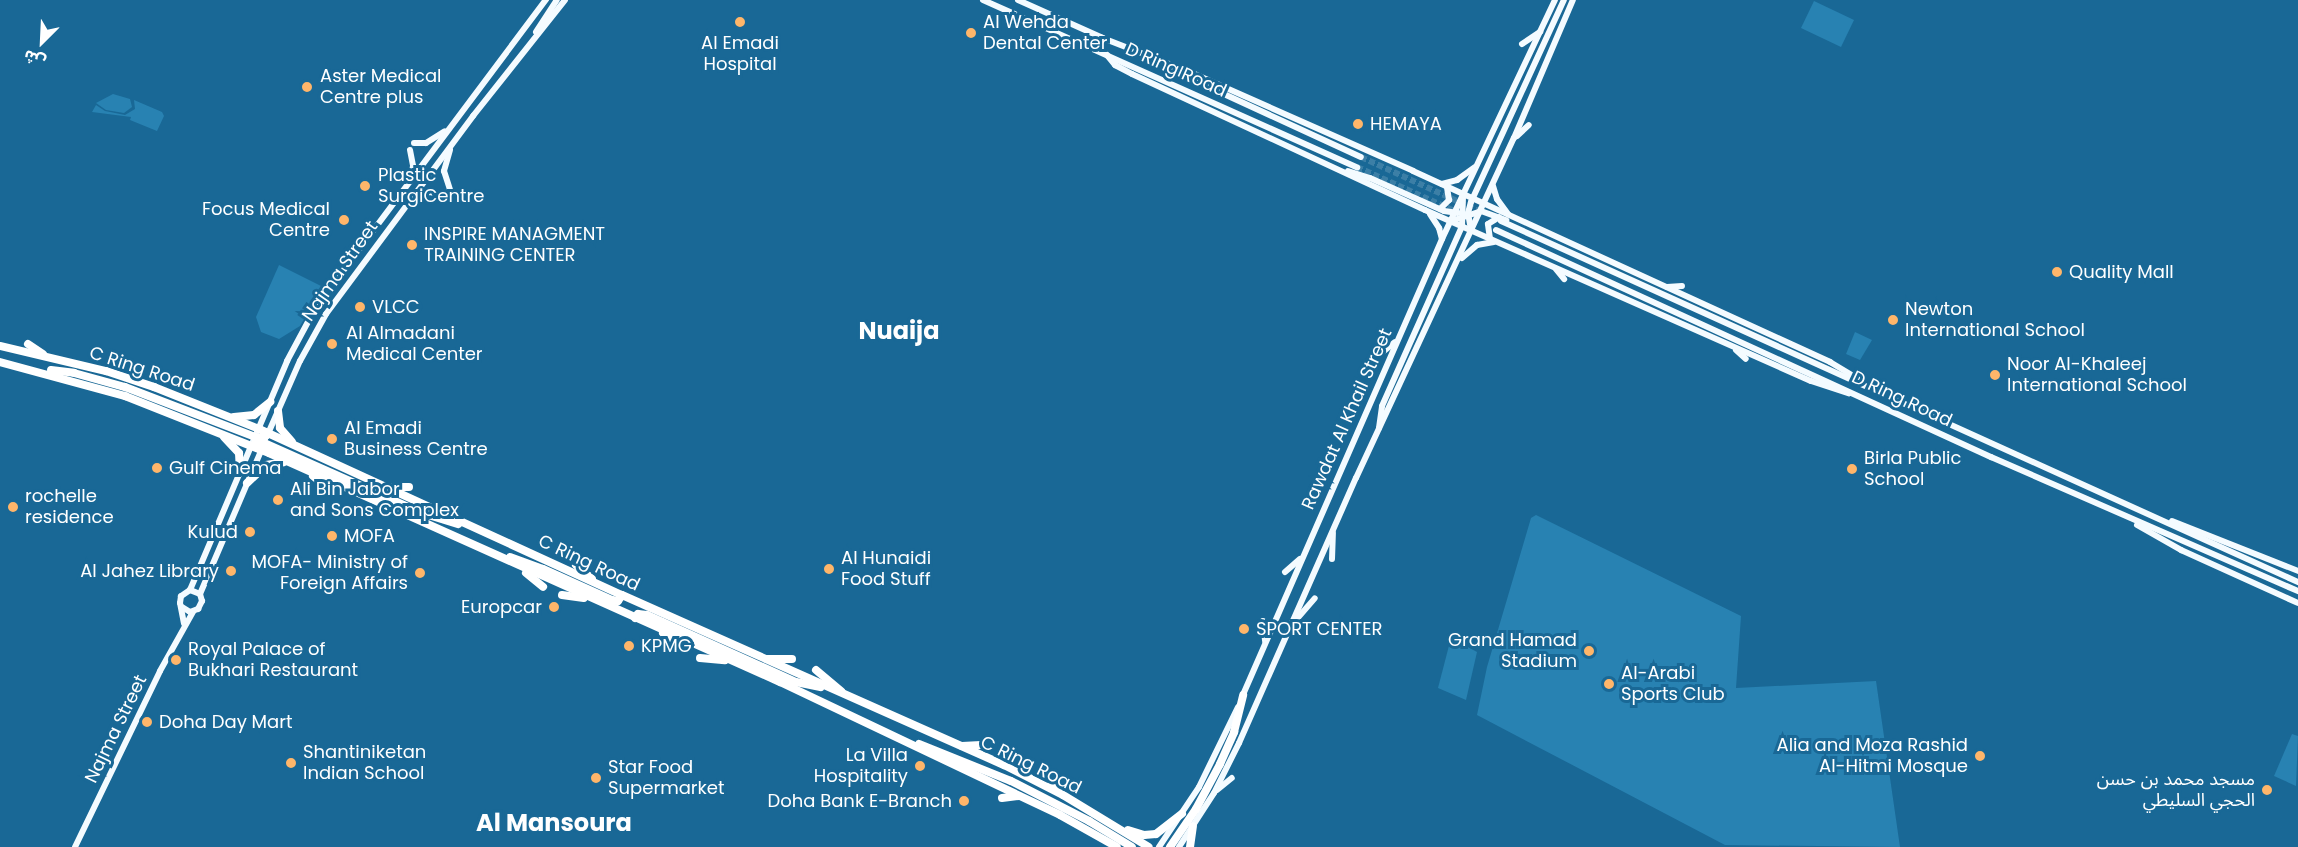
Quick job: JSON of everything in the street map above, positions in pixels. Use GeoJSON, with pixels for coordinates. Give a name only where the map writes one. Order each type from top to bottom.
{"type":"FeatureCollection","features":[{"type":"Feature","properties":{"kind":"highway"},"geometry":{"type":"LineString","coordinates":[[28,344],[47,356]]}},
{"type":"Feature","properties":{"kind":"highway","name":"C Ring Road"},"geometry":{"type":"LineString","coordinates":[[0,346],[47,356],[154,387],[230,416],[245,428]]}},
{"type":"Feature","properties":{"kind":"highway","name":"C Ring Road"},"geometry":{"type":"LineString","coordinates":[[0,362],[35,369],[125,396],[251,446],[263,446],[305,470],[733,661],[906,741],[1020,796],[1115,846]]}},
{"type":"Feature","properties":{"kind":"highway"},"geometry":{"type":"LineString","coordinates":[[35,369],[74,373],[116,384],[245,428],[262,438],[268,433]]}},
{"type":"Feature","properties":{"kind":"highway"},"geometry":{"type":"LineString","coordinates":[[230,416],[254,415],[270,402]]}},
{"type":"Feature","properties":{"kind":"highway"},"geometry":{"type":"LineString","coordinates":[[278,411],[281,430],[298,447]]}},
{"type":"Feature","properties":{"kind":"highway"},"geometry":{"type":"LineString","coordinates":[[213,429],[237,449],[241,460],[240,470]]}},
{"type":"Feature","properties":{"kind":"highway","name":"C Ring Road"},"geometry":{"type":"LineString","coordinates":[[268,433],[1063,795],[1149,847]]}},
{"type":"Feature","properties":{"kind":"highway"},"geometry":{"type":"LineString","coordinates":[[263,446],[422,513],[474,527]]}},
{"type":"Feature","properties":{"kind":"highway"},"geometry":{"type":"LineString","coordinates":[[247,483],[268,464],[291,463]]}},
{"type":"Feature","properties":{"kind":"highway"},"geometry":{"type":"LineString","coordinates":[[305,470],[334,493]]}},
{"type":"Feature","properties":{"kind":"highway"},"geometry":{"type":"LineString","coordinates":[[387,488],[409,487]]}},
{"type":"Feature","properties":{"kind":"highway"},"geometry":{"type":"LineString","coordinates":[[488,552],[543,569],[612,600],[618,601],[622,595]]}},
{"type":"Feature","properties":{"kind":"highway"},"geometry":{"type":"LineString","coordinates":[[510,562],[543,587]]}},
{"type":"Feature","properties":{"kind":"highway"},"geometry":{"type":"LineString","coordinates":[[576,565],[600,585]]}},
{"type":"Feature","properties":{"kind":"highway"},"geometry":{"type":"LineString","coordinates":[[562,595],[590,598]]}},
{"type":"Feature","properties":{"kind":"highway"},"geometry":{"type":"LineString","coordinates":[[635,618],[638,614],[647,615],[801,683],[827,687]]}},
{"type":"Feature","properties":{"kind":"highway"},"geometry":{"type":"LineString","coordinates":[[657,628],[678,648]]}},
{"type":"Feature","properties":{"kind":"highway"},"geometry":{"type":"LineString","coordinates":[[700,658],[733,661]]}},
{"type":"Feature","properties":{"kind":"highway"},"geometry":{"type":"LineString","coordinates":[[762,658],[792,659]]}},
{"type":"Feature","properties":{"kind":"highway"},"geometry":{"type":"LineString","coordinates":[[816,669],[849,697]]}},
{"type":"Feature","properties":{"kind":"highway"},"geometry":{"type":"LineString","coordinates":[[1170,847],[1196,809],[1220,764],[1234,732],[1243,696]]}},
{"type":"Feature","properties":{"kind":"highway"},"geometry":{"type":"LineString","coordinates":[[906,741],[931,746],[1011,781],[1089,820],[1132,847]]}},
{"type":"Feature","properties":{"kind":"highway"},"geometry":{"type":"LineString","coordinates":[[960,747],[981,745]]}},
{"type":"Feature","properties":{"kind":"highway"},"geometry":{"type":"LineString","coordinates":[[1042,771],[1063,795]]}},
{"type":"Feature","properties":{"kind":"highway"},"geometry":{"type":"LineString","coordinates":[[965,779],[978,777]]}},
{"type":"Feature","properties":{"kind":"highway"},"geometry":{"type":"LineString","coordinates":[[1002,798],[1020,796]]}},
{"type":"Feature","properties":{"kind":"highway"},"geometry":{"type":"LineString","coordinates":[[1116,826],[1144,835],[1154,834],[1167,828],[1182,814]]}},
{"type":"Feature","properties":{"kind":"highway"},"geometry":{"type":"LineString","coordinates":[[1190,847],[1193,826]]}},
{"type":"Feature","properties":{"kind":"main road","name":"Najma Street"},"geometry":{"type":"LineString","coordinates":[[190,590],[287,361],[316,307],[546,0]]}},
{"type":"Feature","properties":{"kind":"main road"},"geometry":{"type":"LineString","coordinates":[[529,46],[557,0]]}},
{"type":"Feature","properties":{"kind":"main road","name":"Najma Street"},"geometry":{"type":"LineString","coordinates":[[200,594],[268,433],[318,327],[452,143],[565,0]]}},
{"type":"Feature","properties":{"kind":"main road","name":"D Ring Road"},"geometry":{"type":"LineString","coordinates":[[983,0],[1357,167]]}},
{"type":"Feature","properties":{"kind":"main road","name":"D Ring Road"},"geometry":{"type":"LineString","coordinates":[[1018,0],[1361,157]]}},
{"type":"Feature","properties":{"kind":"main road","name":"Rawdat Al Khail Street"},"geometry":{"type":"LineString","coordinates":[[1159,847],[1207,772],[1243,696],[1450,221],[1555,0]]}},
{"type":"Feature","properties":{"kind":"main road"},"geometry":{"type":"LineString","coordinates":[[1379,431],[1382,406],[1462,226],[1466,212],[1564,0]]}},
{"type":"Feature","properties":{"kind":"main road","name":"Rawdat Al Khail Street"},"geometry":{"type":"LineString","coordinates":[[1179,847],[1214,793],[1493,185],[1575,0]]}},
{"type":"Feature","properties":{"kind":"main road"},"geometry":{"type":"LineString","coordinates":[[1522,44],[1540,31]]}},
{"type":"Feature","properties":{"kind":"main road"},"geometry":{"type":"LineString","coordinates":[[1100,37],[1200,76],[1603,257],[1842,368],[1864,384]]}},
{"type":"Feature","properties":{"kind":"main road"},"geometry":{"type":"LineString","coordinates":[[1107,55],[1115,65],[1132,74],[1425,210],[1830,388],[1856,394]]}},
{"type":"Feature","properties":{"kind":"main road"},"geometry":{"type":"LineString","coordinates":[[1514,138],[1529,125]]}},
{"type":"Feature","properties":{"kind":"main road"},"geometry":{"type":"LineString","coordinates":[[414,143],[426,142],[450,128]]}},
{"type":"Feature","properties":{"kind":"main road"},"geometry":{"type":"LineString","coordinates":[[1255,138],[1266,135]]}},
{"type":"Feature","properties":{"kind":"main road"},"geometry":{"type":"LineString","coordinates":[[450,189],[444,171],[452,143]]}},
{"type":"Feature","properties":{"kind":"main road"},"geometry":{"type":"LineString","coordinates":[[410,150],[413,162],[411,179]]}},
{"type":"Feature","properties":{"kind":"main road"},"geometry":{"type":"LineString","coordinates":[[1312,158],[1316,166]]}},
{"type":"Feature","properties":{"kind":"main road"},"geometry":{"type":"LineString","coordinates":[[1444,186],[1464,176],[1478,165]]}},
{"type":"Feature","properties":{"kind":"main road"},"geometry":{"type":"LineString","coordinates":[[1338,170],[1360,174],[1440,209],[1454,213],[1481,211],[1577,252],[1603,257]]}},
{"type":"Feature","properties":{"kind":"main road"},"geometry":{"type":"LineString","coordinates":[[1493,185],[1497,199],[1509,215]]}},
{"type":"Feature","properties":{"kind":"main road"},"geometry":{"type":"LineString","coordinates":[[1440,209],[1449,200],[1444,186]]}},
{"type":"Feature","properties":{"kind":"main road"},"geometry":{"type":"LineString","coordinates":[[411,198],[428,192],[443,195]]}},
{"type":"Feature","properties":{"kind":"main road"},"geometry":{"type":"LineString","coordinates":[[1463,195],[1471,230]]}},
{"type":"Feature","properties":{"kind":"main road"},"geometry":{"type":"LineString","coordinates":[[1450,221],[1484,204]]}},
{"type":"Feature","properties":{"kind":"main road"},"geometry":{"type":"LineString","coordinates":[[1425,210],[1437,223],[1442,239]]}},
{"type":"Feature","properties":{"kind":"main road"},"geometry":{"type":"LineString","coordinates":[[1490,238],[1488,224],[1500,219]]}},
{"type":"Feature","properties":{"kind":"main road","name":"D Ring Road"},"geometry":{"type":"LineString","coordinates":[[1500,219],[2298,582]]}},
{"type":"Feature","properties":{"kind":"main road","name":"D Ring Road"},"geometry":{"type":"LineString","coordinates":[[1496,230],[2113,511],[2298,591]]}},
{"type":"Feature","properties":{"kind":"main road"},"geometry":{"type":"LineString","coordinates":[[1455,265],[1477,245],[1490,242],[1504,245]]}},
{"type":"Feature","properties":{"kind":"main road"},"geometry":{"type":"LineString","coordinates":[[1553,267],[1564,279]]}},
{"type":"Feature","properties":{"kind":"main road"},"geometry":{"type":"LineString","coordinates":[[1664,286],[1682,286]]}},
{"type":"Feature","properties":{"kind":"main road"},"geometry":{"type":"LineString","coordinates":[[1651,318],[1665,316]]}},
{"type":"Feature","properties":{"kind":"main road"},"geometry":{"type":"LineString","coordinates":[[1753,319],[1761,331]]}},
{"type":"Feature","properties":{"kind":"main road"},"geometry":{"type":"LineString","coordinates":[[1384,351],[1398,340]]}},
{"type":"Feature","properties":{"kind":"main road"},"geometry":{"type":"LineString","coordinates":[[1731,345],[1746,360]]}},
{"type":"Feature","properties":{"kind":"main road"},"geometry":{"type":"LineString","coordinates":[[2113,511],[2181,550],[2298,603]]}},
{"type":"Feature","properties":{"kind":"main road"},"geometry":{"type":"LineString","coordinates":[[2146,513],[2298,571]]}},
{"type":"Feature","properties":{"kind":"main road"},"geometry":{"type":"LineString","coordinates":[[1332,559],[1334,529]]}},
{"type":"Feature","properties":{"kind":"main road"},"geometry":{"type":"LineString","coordinates":[[1285,572],[1304,554]]}},
{"type":"Feature","properties":{"kind":"main road"},"geometry":{"type":"LineString","coordinates":[[182,607],[193,612],[202,604],[200,594],[190,590],[181,596],[182,607],[184,624]]}},
{"type":"Feature","properties":{"kind":"main road"},"geometry":{"type":"LineString","coordinates":[[1289,629],[1315,598]]}},
{"type":"Feature","properties":{"kind":"main road","name":"Najma Street"},"geometry":{"type":"LineString","coordinates":[[75,847],[184,624],[193,612]]}},
{"type":"Feature","properties":{"kind":"main road"},"geometry":{"type":"LineString","coordinates":[[1263,621],[1265,644]]}},
{"type":"Feature","properties":{"kind":"main road"},"geometry":{"type":"LineString","coordinates":[[1214,793],[1232,778]]}},
{"type":"Feature","properties":{"kind":"shaded area"},"geometry":{"type":"Polygon","coordinates":[[[1814,1],[1854,20],[1841,47],[1801,28],[1814,1]]]}},
{"type":"Feature","properties":{"kind":"shaded area"},"geometry":{"type":"Polygon","coordinates":[[[113,94],[130,99],[132,107],[124,113],[106,110],[96,103],[113,94]]]}},
{"type":"Feature","properties":{"kind":"shaded area"},"geometry":{"type":"Polygon","coordinates":[[[134,100],[162,112],[164,116],[157,131],[130,120],[131,117],[92,112],[96,105],[105,111],[125,115],[135,109],[134,100]]]}},
{"type":"Feature","properties":{"kind":"shaded area"},"geometry":{"type":"Polygon","coordinates":[[[279,265],[323,287],[300,326],[279,339],[261,332],[256,317],[279,265]]]}},
{"type":"Feature","properties":{"kind":"shaded area"},"geometry":{"type":"Polygon","coordinates":[[[1855,332],[1872,340],[1860,360],[1846,354],[1855,332]]]}},
{"type":"Feature","properties":{"kind":"shaded area","name":"Al-Arabi Sports Club"},"geometry":{"type":"Polygon","coordinates":[[[1536,515],[1741,616],[1736,688],[1876,681],[1900,847],[1725,845],[1477,715],[1487,667],[1531,518],[1536,515]]]}},
{"type":"Feature","properties":{"kind":"shaded area"},"geometry":{"type":"Polygon","coordinates":[[[1451,638],[1477,652],[1466,700],[1438,688],[1451,638]]]}},
{"type":"Feature","properties":{"kind":"shaded area"},"geometry":{"type":"Polygon","coordinates":[[[2292,734],[2298,736],[2296,786],[2274,776],[2292,734]]]}},
{"type":"Feature","properties":{"kind":"tunnel"},"geometry":{"type":"LineString","coordinates":[[1361,157],[1481,212]]}},
{"type":"Feature","properties":{"kind":"tunnel"},"geometry":{"type":"LineString","coordinates":[[1357,167],[1455,211]]}},
{"type":"Feature","properties":{"kind":"place","name":"Al Emadi Hospital"},"geometry":{"type":"Point","coordinates":[740,22]}},
{"type":"Feature","properties":{"kind":"place","name":"Al Wehda Dental Center"},"geometry":{"type":"Point","coordinates":[971,33]}},
{"type":"Feature","properties":{"kind":"place","name":"Aster Medical Centre plus"},"geometry":{"type":"Point","coordinates":[307,87]}},
{"type":"Feature","properties":{"kind":"place","name":"HEMAYA"},"geometry":{"type":"Point","coordinates":[1358,124]}},
{"type":"Feature","properties":{"kind":"place","name":"Plastic SurgiCentre"},"geometry":{"type":"Point","coordinates":[365,186]}},
{"type":"Feature","properties":{"kind":"place","name":"Focus Medical Centre"},"geometry":{"type":"Point","coordinates":[344,220]}},
{"type":"Feature","properties":{"kind":"place","name":"INSPIRE MANAGMENT TRAINING CENTER"},"geometry":{"type":"Point","coordinates":[412,245]}},
{"type":"Feature","properties":{"kind":"place","name":"Quality Mall"},"geometry":{"type":"Point","coordinates":[2057,272]}},
{"type":"Feature","properties":{"kind":"place","name":"VLCC"},"geometry":{"type":"Point","coordinates":[360,307]}},
{"type":"Feature","properties":{"kind":"place","name":"Newton International School"},"geometry":{"type":"Point","coordinates":[1893,320]}},
{"type":"Feature","properties":{"kind":"place","name":"Al Almadani Medical Center"},"geometry":{"type":"Point","coordinates":[332,344]}},
{"type":"Feature","properties":{"kind":"place","name":"Noor Al-Khaleej International School"},"geometry":{"type":"Point","coordinates":[1995,375]}},
{"type":"Feature","properties":{"kind":"place","name":"Al Emadi Business Centre"},"geometry":{"type":"Point","coordinates":[332,439]}},
{"type":"Feature","properties":{"kind":"place","name":"Gulf Cinema"},"geometry":{"type":"Point","coordinates":[157,468]}},
{"type":"Feature","properties":{"kind":"place","name":"Birla Public School"},"geometry":{"type":"Point","coordinates":[1852,469]}},
{"type":"Feature","properties":{"kind":"place","name":"Ali Bin Jabor and Sons Complex"},"geometry":{"type":"Point","coordinates":[278,500]}},
{"type":"Feature","properties":{"kind":"place","name":"rochelle residence"},"geometry":{"type":"Point","coordinates":[13,507]}},
{"type":"Feature","properties":{"kind":"place","name":"Kulud"},"geometry":{"type":"Point","coordinates":[250,532]}},
{"type":"Feature","properties":{"kind":"place","name":"MOFA"},"geometry":{"type":"Point","coordinates":[332,536]}},
{"type":"Feature","properties":{"kind":"place","name":"Al Hunaidi Food Stuff"},"geometry":{"type":"Point","coordinates":[829,569]}},
{"type":"Feature","properties":{"kind":"place","name":"Al Jahez Library"},"geometry":{"type":"Point","coordinates":[231,571]}},
{"type":"Feature","properties":{"kind":"place","name":"MOFA- Ministry of Foreign Affairs"},"geometry":{"type":"Point","coordinates":[420,573]}},
{"type":"Feature","properties":{"kind":"place","name":"Europcar"},"geometry":{"type":"Point","coordinates":[554,607]}},
{"type":"Feature","properties":{"kind":"place","name":"SPORT CENTER"},"geometry":{"type":"Point","coordinates":[1244,629]}},
{"type":"Feature","properties":{"kind":"place","name":"KPMG"},"geometry":{"type":"Point","coordinates":[629,646]}},
{"type":"Feature","properties":{"kind":"place","name":"Grand Hamad Stadium"},"geometry":{"type":"Point","coordinates":[1589,651]}},
{"type":"Feature","properties":{"kind":"place","name":"Royal Palace of Bukhari Restaurant"},"geometry":{"type":"Point","coordinates":[176,660]}},
{"type":"Feature","properties":{"kind":"place","name":"Al-Arabi Sports Club"},"geometry":{"type":"Point","coordinates":[1609,684]}},
{"type":"Feature","properties":{"kind":"place","name":"Doha Day Mart"},"geometry":{"type":"Point","coordinates":[147,722]}},
{"type":"Feature","properties":{"kind":"place","name":"Alia and Moza Rashid Al-Hitmi Mosque"},"geometry":{"type":"Point","coordinates":[1980,756]}},
{"type":"Feature","properties":{"kind":"place","name":"Shantiniketan Indian School"},"geometry":{"type":"Point","coordinates":[291,763]}},
{"type":"Feature","properties":{"kind":"place","name":"La Villa Hospitality"},"geometry":{"type":"Point","coordinates":[920,766]}},
{"type":"Feature","properties":{"kind":"place","name":"Star Food Supermarket"},"geometry":{"type":"Point","coordinates":[596,778]}},
{"type":"Feature","properties":{"kind":"place","name":"مسجد محمد بن حسن الحجي السليطي"},"geometry":{"type":"Point","coordinates":[2267,790]}},
{"type":"Feature","properties":{"kind":"place","name":"Doha Bank E-Branch"},"geometry":{"type":"Point","coordinates":[964,801]}},
{"type":"Feature","properties":{"kind":"district","name":"Nuaija"},"geometry":{"type":"Point","coordinates":[899,331]}},
{"type":"Feature","properties":{"kind":"district","name":"Al Mansoura"},"geometry":{"type":"Point","coordinates":[554,823]}}]}
